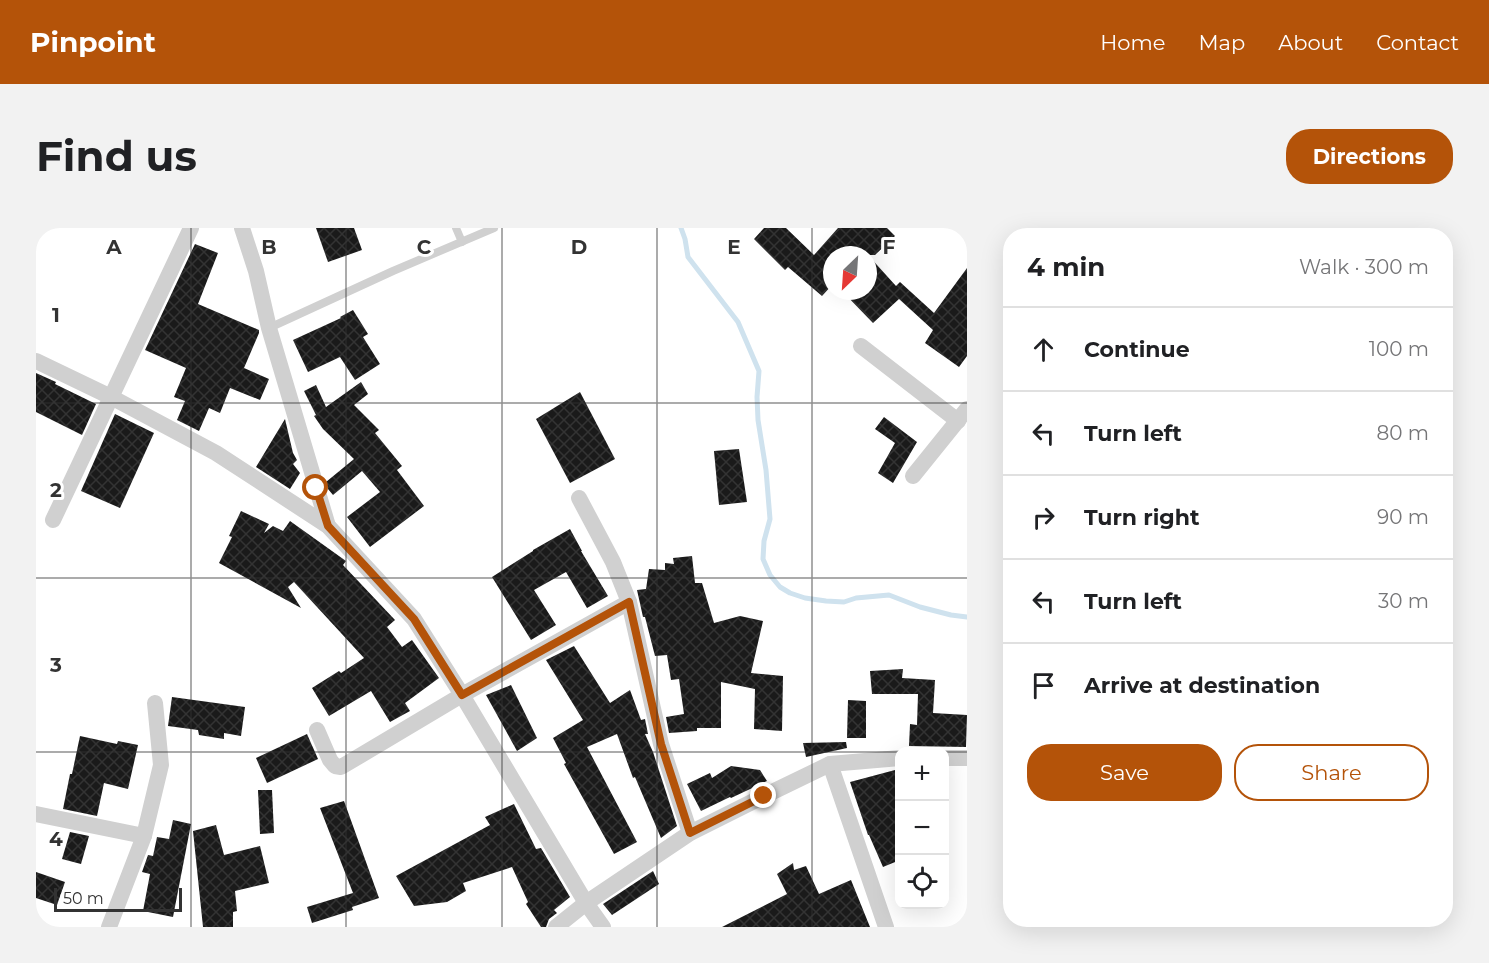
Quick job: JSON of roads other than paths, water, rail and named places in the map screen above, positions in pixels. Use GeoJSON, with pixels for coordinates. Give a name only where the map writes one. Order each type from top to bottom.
{"type":"FeatureCollection","features":[{"type":"Feature","properties":{"kind":"street"},"geometry":{"type":"LineString","coordinates":[[53,519],[191,228]]}},
{"type":"Feature","properties":{"kind":"street"},"geometry":{"type":"LineString","coordinates":[[242,228],[328,526]]}},
{"type":"Feature","properties":{"kind":"street"},"geometry":{"type":"LineString","coordinates":[[861,346],[962,415],[914,476]]}},
{"type":"Feature","properties":{"kind":"street"},"geometry":{"type":"LineString","coordinates":[[36,361],[111,397],[216,453],[328,526],[414,619],[586,903],[603,927]]}},
{"type":"Feature","properties":{"kind":"street"},"geometry":{"type":"LineString","coordinates":[[579,498],[613,562],[629,602],[661,744],[690,833]]}},
{"type":"Feature","properties":{"kind":"street"},"geometry":{"type":"LineString","coordinates":[[316,730],[330,760],[335,766],[341,767],[462,695],[629,602]]}},
{"type":"Feature","properties":{"kind":"street"},"geometry":{"type":"LineString","coordinates":[[109,927],[144,836],[161,765],[155,703]]}},
{"type":"Feature","properties":{"kind":"street"},"geometry":{"type":"LineString","coordinates":[[556,927],[586,903],[690,833],[764,796],[830,764],[895,758]]}},
{"type":"Feature","properties":{"kind":"street"},"geometry":{"type":"LineString","coordinates":[[949,758],[967,758]]}},
{"type":"Feature","properties":{"kind":"street"},"geometry":{"type":"LineString","coordinates":[[830,764],[886,927]]}},
{"type":"Feature","properties":{"kind":"street"},"geometry":{"type":"LineString","coordinates":[[36,814],[144,836]]}},
{"type":"Feature","properties":{"kind":"lane"},"geometry":{"type":"LineString","coordinates":[[456,228],[462,242]]}},
{"type":"Feature","properties":{"kind":"lane"},"geometry":{"type":"LineString","coordinates":[[269,328],[494,228]]}},
{"type":"Feature","properties":{"kind":"waterway"},"geometry":{"type":"LineString","coordinates":[[681,228],[688,257],[738,322],[759,371],[758,420],[766,470],[770,519],[764,541],[763,559],[770,575],[780,587],[805,598],[844,602],[856,598],[889,595],[920,607],[967,617]]}}]}
